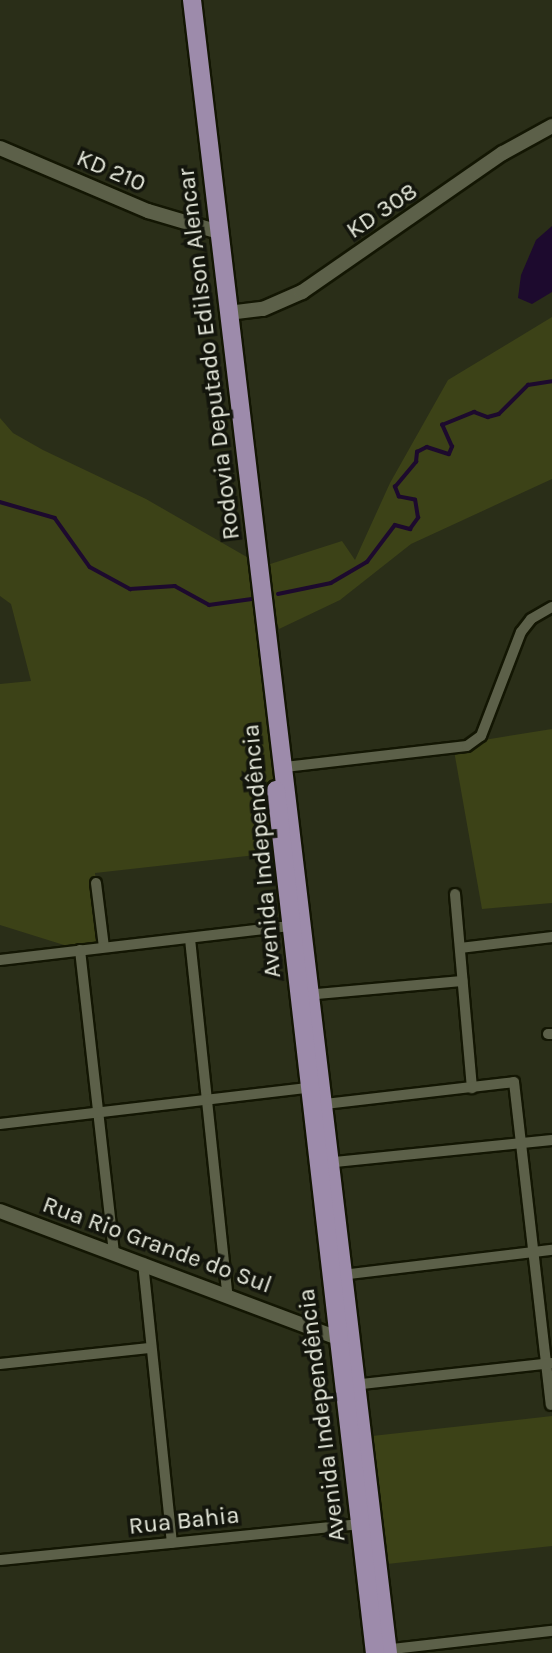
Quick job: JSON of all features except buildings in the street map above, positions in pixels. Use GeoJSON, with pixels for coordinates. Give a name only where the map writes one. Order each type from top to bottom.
{"type":"FeatureCollection","features":[{"type":"Feature","properties":{"kind":"main road","name":"Rodovia Deputado Edilson Alencar"},"geometry":{"type":"LineString","coordinates":[[192,0],[213,230],[228,313],[274,703]]}},
{"type":"Feature","properties":{"kind":"main road","name":"Avenida Independência"},"geometry":{"type":"LineString","coordinates":[[274,703],[285,767],[293,893]]}},
{"type":"Feature","properties":{"kind":"main road","name":"Avenida Independência"},"geometry":{"type":"LineString","coordinates":[[274,703],[273,761],[320,1093],[325,1163],[381,1652]]}},
{"type":"Feature","properties":{"kind":"street","name":"KD 308"},"geometry":{"type":"LineString","coordinates":[[228,313],[263,309],[302,292],[503,153],[552,126]]}},
{"type":"Feature","properties":{"kind":"street","name":"KD 210"},"geometry":{"type":"LineString","coordinates":[[0,148],[148,211],[213,230]]}},
{"type":"Feature","properties":{"kind":"street"},"geometry":{"type":"LineString","coordinates":[[285,767],[467,746],[481,736],[521,632],[531,619],[552,607]]}},
{"type":"Feature","properties":{"kind":"street"},"geometry":{"type":"LineString","coordinates":[[96,883],[104,947]]}},
{"type":"Feature","properties":{"kind":"street"},"geometry":{"type":"LineString","coordinates":[[455,894],[472,1088]]}},
{"type":"Feature","properties":{"kind":"street"},"geometry":{"type":"LineString","coordinates":[[0,960],[297,925]]}},
{"type":"Feature","properties":{"kind":"street"},"geometry":{"type":"LineString","coordinates":[[460,948],[552,937]]}},
{"type":"Feature","properties":{"kind":"street"},"geometry":{"type":"LineString","coordinates":[[190,939],[209,1099],[227,1294]]}},
{"type":"Feature","properties":{"kind":"street"},"geometry":{"type":"LineString","coordinates":[[80,950],[114,1254]]}},
{"type":"Feature","properties":{"kind":"street"},"geometry":{"type":"LineString","coordinates":[[306,995],[462,981]]}},
{"type":"Feature","properties":{"kind":"street"},"geometry":{"type":"LineString","coordinates":[[0,1124],[209,1099],[472,1088],[514,1082],[549,1363],[551,1405]]}},
{"type":"Feature","properties":{"kind":"street"},"geometry":{"type":"LineString","coordinates":[[325,1163],[552,1140]]}},
{"type":"Feature","properties":{"kind":"street","name":"Rua Rio Grande do Sul"},"geometry":{"type":"LineString","coordinates":[[0,1212],[345,1340]]}},
{"type":"Feature","properties":{"kind":"street"},"geometry":{"type":"LineString","coordinates":[[338,1276],[552,1250]]}},
{"type":"Feature","properties":{"kind":"street"},"geometry":{"type":"LineString","coordinates":[[143,1263],[149,1348],[172,1543]]}},
{"type":"Feature","properties":{"kind":"street"},"geometry":{"type":"LineString","coordinates":[[0,1364],[149,1348]]}},
{"type":"Feature","properties":{"kind":"street"},"geometry":{"type":"LineString","coordinates":[[351,1386],[549,1363]]}},
{"type":"Feature","properties":{"kind":"street","name":"Rua Bahia"},"geometry":{"type":"LineString","coordinates":[[0,1560],[366,1523]]}},
{"type":"Feature","properties":{"kind":"street"},"geometry":{"type":"LineString","coordinates":[[381,1652],[552,1631]]}},
{"type":"Feature","properties":{"kind":"green space"},"geometry":{"type":"Polygon","coordinates":[[[552,317],[552,479],[411,544],[340,600],[279,629],[267,595],[264,566],[342,541],[355,560],[390,483],[448,380],[552,317]]]}},
{"type":"Feature","properties":{"kind":"green space"},"geometry":{"type":"Polygon","coordinates":[[[0,418],[13,433],[43,450],[146,499],[259,564],[274,703],[273,761],[282,852],[95,873],[104,947],[80,950],[0,925],[0,684],[31,681],[11,604],[0,596],[0,418]]]}},
{"type":"Feature","properties":{"kind":"green space"},"geometry":{"type":"Polygon","coordinates":[[[552,729],[552,903],[482,909],[453,745],[552,729]]]}},
{"type":"Feature","properties":{"kind":"green space"},"geometry":{"type":"Polygon","coordinates":[[[552,1416],[552,1546],[378,1565],[363,1437],[552,1416]]]}},
{"type":"Feature","properties":{"kind":"shaded area"},"geometry":{"type":"Polygon","coordinates":[[[552,226],[552,292],[532,304],[518,298],[521,275],[536,240],[552,226]]]}},
{"type":"Feature","properties":{"kind":"waterway"},"geometry":{"type":"LineString","coordinates":[[278,594],[331,583],[367,562],[395,525],[410,529],[418,518],[415,500],[399,497],[395,487],[416,462],[417,452],[427,447],[449,454],[452,447],[442,425],[474,412],[488,417],[499,414],[528,385],[552,381]]}},
{"type":"Feature","properties":{"kind":"waterway"},"geometry":{"type":"LineString","coordinates":[[0,502],[55,518],[90,567],[130,589],[175,586],[209,605],[252,599]]}}]}
